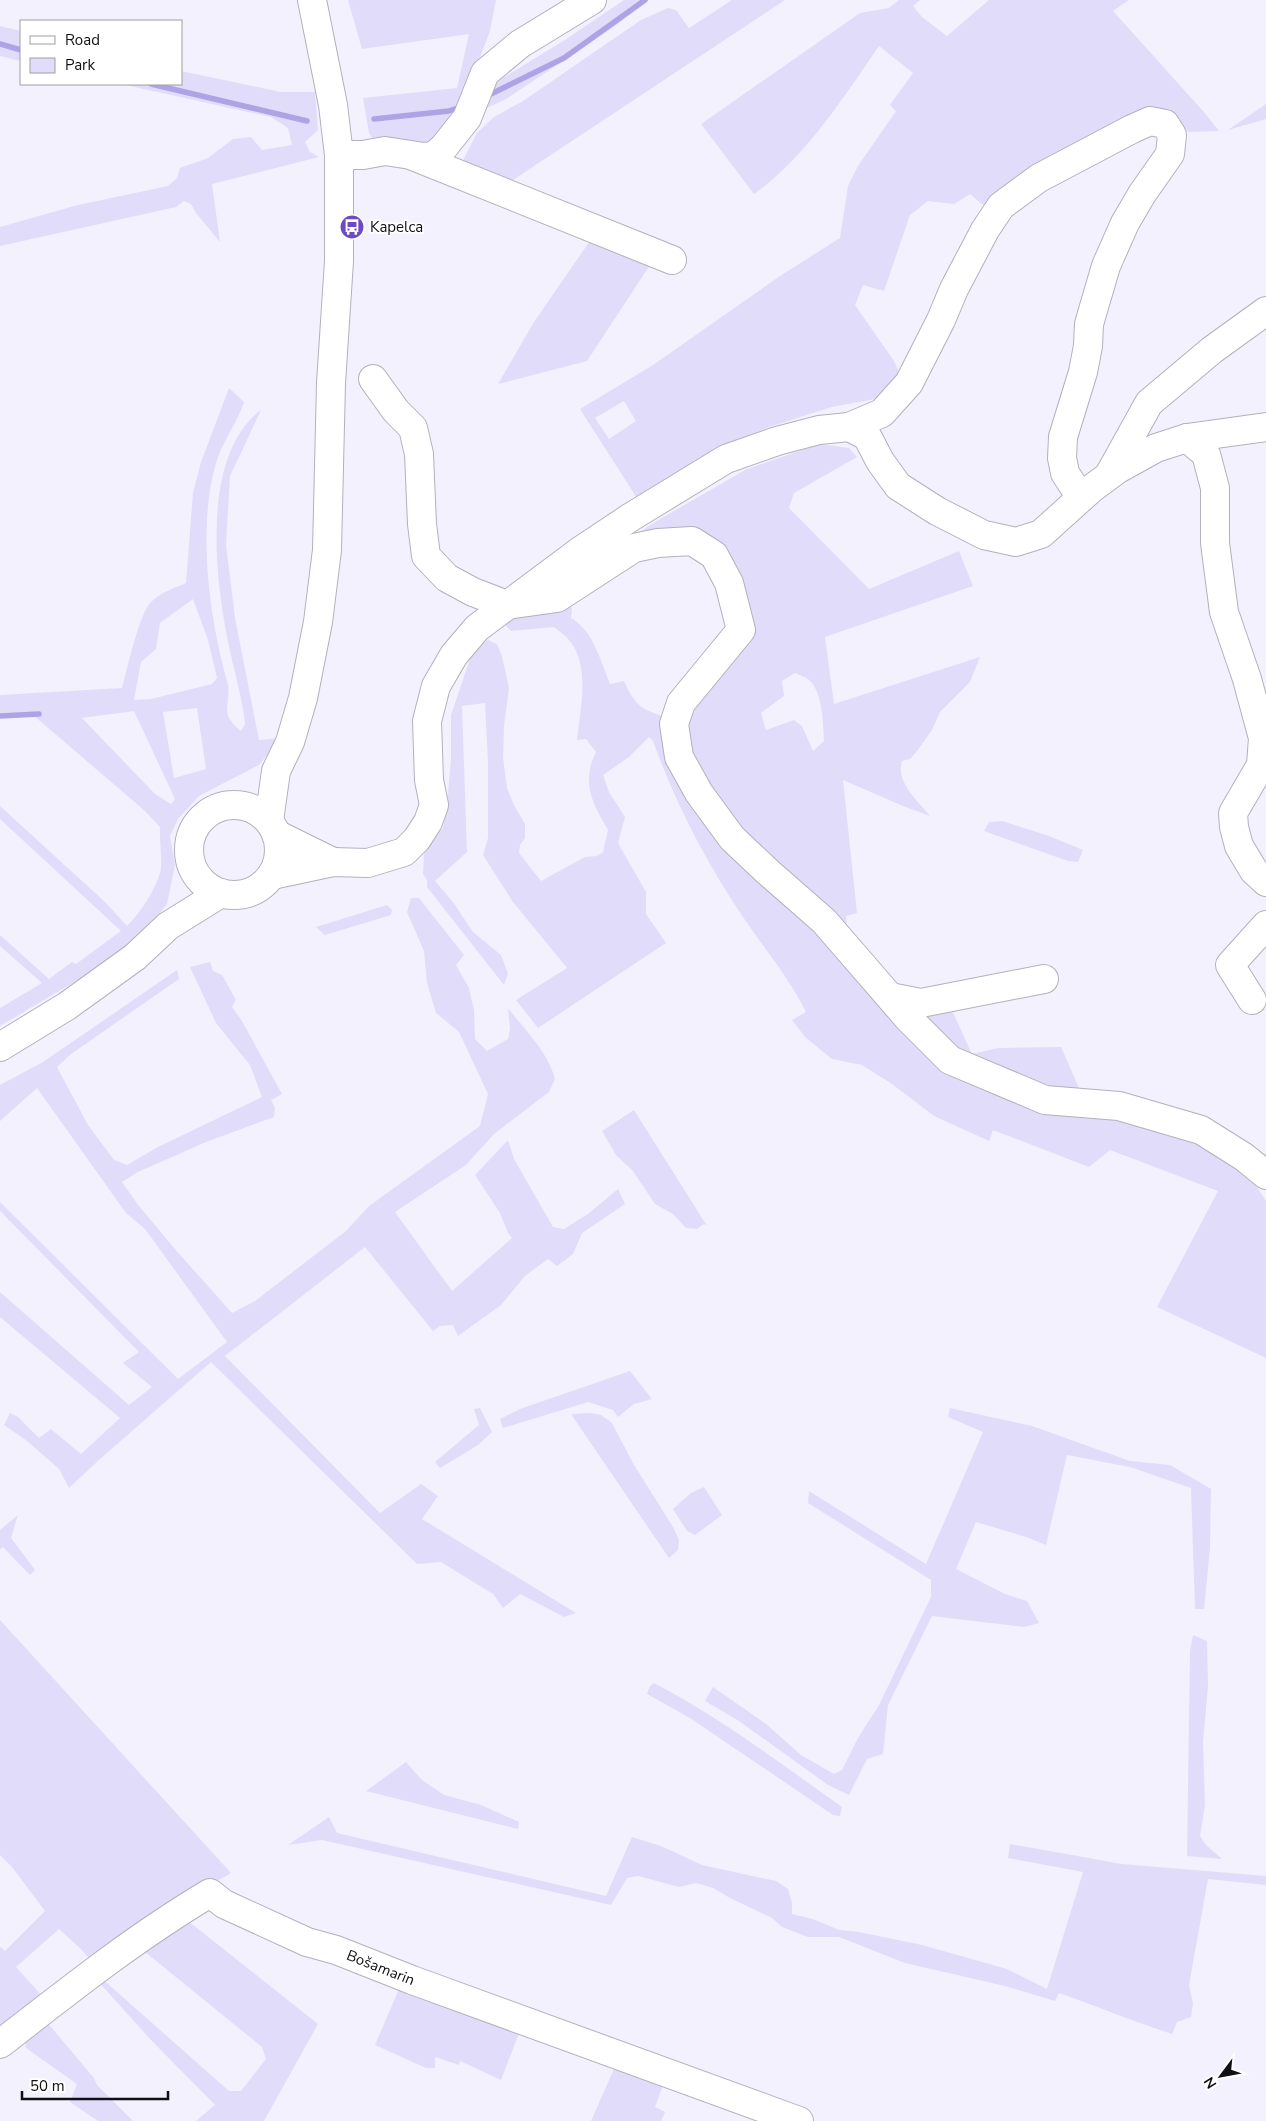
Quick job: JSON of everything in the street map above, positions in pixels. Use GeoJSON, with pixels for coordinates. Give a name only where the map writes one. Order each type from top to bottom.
{"type":"FeatureCollection","features":[{"type":"Feature","properties":{"kind":"street"},"geometry":{"type":"LineString","coordinates":[[312,0],[334,104],[339,155],[339,261],[331,383],[327,550],[318,622],[303,698],[290,742],[276,771],[273,828],[279,848],[278,862],[272,875],[262,885],[250,892],[236,895],[221,893],[209,888],[200,879],[193,868],[190,850],[193,831],[200,821],[209,812],[233,805],[259,812],[273,828],[333,862]]}},
{"type":"Feature","properties":{"kind":"street"},"geometry":{"type":"LineString","coordinates":[[339,155],[363,155],[385,151],[424,157],[434,156],[444,148],[467,118],[485,73],[520,44],[592,0]]}},
{"type":"Feature","properties":{"kind":"street"},"geometry":{"type":"LineString","coordinates":[[272,875],[333,862],[368,863],[404,852],[417,839],[428,822],[434,804],[428,780],[427,721],[436,686],[454,655],[477,628],[507,604],[623,522],[726,459],[777,441],[818,430],[849,427],[882,413],[909,383],[941,320],[954,289],[985,230],[1001,206],[1039,178],[1132,129],[1150,121],[1165,124],[1172,135],[1170,154],[1133,208],[1106,266],[1089,324],[1084,372],[1063,437],[1062,458],[1065,473],[1081,498]]}},
{"type":"Feature","properties":{"kind":"street"},"geometry":{"type":"LineString","coordinates":[[412,155],[672,260]]}},
{"type":"Feature","properties":{"kind":"street"},"geometry":{"type":"LineString","coordinates":[[1108,476],[1149,403],[1212,350],[1266,312]]}},
{"type":"Feature","properties":{"kind":"street"},"geometry":{"type":"LineString","coordinates":[[373,379],[396,410],[413,428],[419,454],[422,524],[426,556],[447,578],[473,592],[507,604],[557,598],[634,548],[658,543],[692,541],[714,555],[729,583],[741,630],[681,703],[674,724],[679,757],[699,793],[732,838],[824,921],[908,1018],[950,1060],[1045,1100],[1119,1106],[1201,1130],[1244,1157],[1266,1175]]}},
{"type":"Feature","properties":{"kind":"street"},"geometry":{"type":"LineString","coordinates":[[849,427],[867,436],[880,461],[898,486],[937,511],[984,535],[1016,542],[1041,534],[1108,476],[1156,448],[1187,438],[1266,427]]}},
{"type":"Feature","properties":{"kind":"street"},"geometry":{"type":"LineString","coordinates":[[1187,438],[1206,454],[1215,488],[1215,543],[1224,612],[1247,679],[1263,738],[1262,765],[1233,813],[1234,827],[1239,846],[1254,871],[1266,882]]}},
{"type":"Feature","properties":{"kind":"street"},"geometry":{"type":"LineString","coordinates":[[233,805],[276,771]]}},
{"type":"Feature","properties":{"kind":"street"},"geometry":{"type":"LineString","coordinates":[[168,926],[193,868]]}},
{"type":"Feature","properties":{"kind":"street"},"geometry":{"type":"LineString","coordinates":[[0,1047],[67,1006],[135,957],[168,926],[221,893]]}},
{"type":"Feature","properties":{"kind":"street"},"geometry":{"type":"LineString","coordinates":[[1252,1000],[1230,965],[1266,924]]}},
{"type":"Feature","properties":{"kind":"street"},"geometry":{"type":"LineString","coordinates":[[890,997],[921,1003],[1044,980]]}},
{"type":"Feature","properties":{"kind":"street","name":"Bošamarin"},"geometry":{"type":"LineString","coordinates":[[0,2044],[98,1968],[210,1893],[224,1904],[307,1942],[336,1950],[412,1980],[799,2121]]}},
{"type":"Feature","properties":{"kind":"green space"},"geometry":{"type":"Polygon","coordinates":[[[348,0],[496,0],[490,31],[464,99],[431,143],[376,144],[369,133],[363,98],[457,88],[469,34],[362,49],[348,0]]]}},
{"type":"Feature","properties":{"kind":"green space"},"geometry":{"type":"Polygon","coordinates":[[[624,0],[649,0],[611,29],[506,99],[485,109],[491,85],[565,40],[624,0]]]}},
{"type":"Feature","properties":{"kind":"green space"},"geometry":{"type":"Polygon","coordinates":[[[732,0],[785,0],[501,188],[458,170],[477,133],[494,117],[523,101],[641,20],[668,8],[676,10],[689,28],[732,0]]]}},
{"type":"Feature","properties":{"kind":"green space"},"geometry":{"type":"Polygon","coordinates":[[[899,0],[920,0],[913,6],[922,17],[947,36],[989,0],[1129,0],[1113,11],[1219,131],[1189,132],[1166,115],[990,211],[970,194],[954,204],[928,201],[910,215],[884,291],[863,285],[855,305],[894,361],[903,381],[895,388],[875,399],[832,407],[769,427],[725,446],[640,503],[580,409],[653,365],[780,276],[840,238],[848,186],[858,166],[896,111],[890,105],[913,73],[879,46],[807,145],[773,179],[754,194],[701,124],[860,13],[889,8],[899,0]],[[624,401],[595,418],[609,439],[636,421],[624,401]]]}},
{"type":"Feature","properties":{"kind":"green space"},"geometry":{"type":"Polygon","coordinates":[[[0,26],[20,31],[20,61],[0,56],[0,26]]]}},
{"type":"Feature","properties":{"kind":"green space"},"geometry":{"type":"Polygon","coordinates":[[[182,71],[281,92],[315,92],[318,130],[305,142],[310,152],[319,157],[212,184],[220,242],[191,204],[184,201],[176,207],[0,246],[0,227],[78,205],[168,186],[177,178],[180,168],[208,158],[233,139],[251,137],[262,150],[292,145],[288,128],[271,117],[126,85],[182,85],[182,71]]]}},
{"type":"Feature","properties":{"kind":"green space"},"geometry":{"type":"Polygon","coordinates":[[[1266,104],[1266,119],[1228,130],[1266,104]]]}},
{"type":"Feature","properties":{"kind":"green space"},"geometry":{"type":"Polygon","coordinates":[[[594,235],[654,259],[587,361],[498,384],[534,322],[594,235]]]}},
{"type":"Feature","properties":{"kind":"green space"},"geometry":{"type":"Polygon","coordinates":[[[229,388],[244,402],[218,457],[211,483],[206,540],[215,630],[228,684],[227,709],[230,719],[241,731],[245,724],[244,715],[221,601],[218,572],[217,511],[222,481],[230,453],[243,429],[261,410],[230,476],[226,545],[235,618],[259,740],[280,738],[259,765],[199,796],[178,819],[170,836],[175,865],[167,904],[140,939],[91,972],[0,1026],[0,1008],[42,983],[0,946],[0,935],[49,979],[72,962],[76,964],[121,931],[0,819],[0,806],[105,902],[127,926],[151,894],[160,873],[161,863],[160,827],[145,811],[33,715],[0,718],[0,695],[122,688],[138,630],[147,608],[159,596],[186,583],[193,493],[201,462],[229,388]],[[193,599],[160,623],[156,649],[141,662],[134,700],[151,699],[212,684],[217,678],[208,640],[193,599]],[[197,708],[163,712],[174,778],[206,769],[197,708]],[[134,711],[82,718],[155,794],[171,804],[175,799],[134,711]]]}},
{"type":"Feature","properties":{"kind":"green space"},"geometry":{"type":"Polygon","coordinates":[[[819,444],[849,448],[857,457],[794,493],[789,508],[869,589],[959,551],[973,586],[825,637],[834,704],[980,657],[970,682],[940,712],[932,730],[917,751],[910,759],[902,761],[902,776],[905,783],[930,816],[843,780],[857,913],[846,916],[848,934],[741,839],[685,753],[684,719],[726,655],[727,551],[701,529],[677,531],[627,541],[655,522],[745,470],[819,444]],[[795,673],[782,681],[784,696],[761,713],[766,730],[794,720],[802,726],[813,751],[824,741],[820,700],[814,685],[809,680],[795,673]]]}},
{"type":"Feature","properties":{"kind":"green space"},"geometry":{"type":"Polygon","coordinates":[[[563,605],[572,608],[571,618],[579,623],[591,638],[610,684],[624,681],[640,706],[668,718],[671,756],[826,932],[911,1039],[1089,1115],[1124,1122],[1224,1153],[1245,1169],[1266,1201],[1266,1358],[1157,1307],[1218,1191],[1110,1150],[1089,1167],[993,1130],[989,1141],[934,1116],[892,1084],[862,1065],[832,1059],[805,1037],[792,1020],[806,1012],[793,988],[745,920],[705,856],[682,811],[653,741],[649,737],[629,757],[603,775],[609,792],[625,817],[618,843],[646,892],[646,914],[666,943],[538,1028],[516,1000],[567,968],[513,902],[483,855],[488,838],[488,761],[485,703],[462,706],[467,852],[435,881],[453,902],[473,932],[501,955],[508,974],[504,985],[427,887],[427,880],[423,874],[424,853],[443,828],[451,759],[451,715],[470,659],[477,647],[488,640],[497,644],[502,656],[509,688],[504,726],[503,758],[507,788],[525,824],[525,838],[520,845],[519,853],[541,881],[585,857],[597,856],[603,852],[608,830],[597,811],[590,792],[589,783],[589,773],[596,752],[586,739],[577,740],[582,702],[582,675],[576,650],[567,638],[554,627],[511,631],[506,626],[508,620],[522,612],[563,605]]]}},
{"type":"Feature","properties":{"kind":"green space"},"geometry":{"type":"Polygon","coordinates":[[[1002,821],[1049,836],[1083,850],[1078,862],[1068,861],[984,831],[989,822],[1002,821]]]}},
{"type":"Feature","properties":{"kind":"green space"},"geometry":{"type":"Polygon","coordinates":[[[411,898],[419,898],[464,955],[456,965],[469,988],[474,1010],[475,1039],[487,1051],[508,1039],[510,1028],[508,1008],[542,1050],[555,1079],[549,1092],[494,1134],[466,1165],[395,1212],[452,1291],[512,1238],[500,1213],[475,1175],[508,1140],[514,1159],[553,1227],[564,1229],[588,1214],[618,1189],[625,1204],[582,1233],[573,1254],[557,1266],[548,1259],[525,1276],[501,1305],[458,1336],[453,1325],[440,1326],[433,1331],[365,1247],[225,1356],[380,1513],[421,1484],[438,1496],[422,1519],[576,1613],[564,1617],[520,1594],[503,1608],[493,1594],[441,1562],[417,1564],[211,1362],[69,1488],[59,1469],[27,1441],[4,1425],[10,1413],[18,1417],[39,1438],[51,1429],[81,1454],[120,1418],[0,1317],[0,1292],[129,1405],[152,1387],[123,1363],[139,1352],[0,1211],[0,1202],[178,1379],[227,1342],[145,1229],[126,1213],[37,1088],[0,1121],[0,1085],[43,1062],[177,970],[179,979],[71,1054],[57,1067],[88,1125],[114,1160],[127,1165],[158,1147],[262,1097],[250,1065],[216,1023],[190,967],[210,962],[213,971],[222,975],[236,1000],[232,1007],[242,1021],[282,1094],[271,1100],[275,1108],[274,1117],[206,1142],[138,1172],[122,1182],[174,1248],[232,1313],[255,1301],[346,1231],[369,1206],[480,1126],[488,1094],[459,1032],[436,1013],[427,983],[424,951],[407,912],[411,898]]]}},
{"type":"Feature","properties":{"kind":"green space"},"geometry":{"type":"Polygon","coordinates":[[[387,905],[392,910],[391,915],[325,935],[316,927],[387,905]]]}},
{"type":"Feature","properties":{"kind":"green space"},"geometry":{"type":"Polygon","coordinates":[[[949,1004],[972,1054],[998,1048],[1061,1047],[1083,1097],[972,1063],[915,1010],[949,1004]]]}},
{"type":"Feature","properties":{"kind":"green space"},"geometry":{"type":"Polygon","coordinates":[[[634,1110],[707,1226],[704,1224],[697,1229],[686,1228],[673,1214],[655,1204],[633,1171],[616,1155],[602,1131],[634,1110]]]}},
{"type":"Feature","properties":{"kind":"green space"},"geometry":{"type":"Polygon","coordinates":[[[630,1371],[652,1399],[634,1404],[618,1417],[613,1410],[588,1402],[503,1428],[500,1419],[520,1409],[630,1371]]]}},
{"type":"Feature","properties":{"kind":"green space"},"geometry":{"type":"Polygon","coordinates":[[[480,1408],[492,1432],[478,1445],[440,1468],[435,1462],[479,1425],[474,1409],[480,1408]]]}},
{"type":"Feature","properties":{"kind":"green space"},"geometry":{"type":"Polygon","coordinates":[[[950,1408],[1032,1426],[1130,1461],[1170,1465],[1211,1489],[1210,1548],[1204,1609],[1195,1609],[1191,1488],[1130,1467],[1067,1455],[1046,1545],[976,1522],[956,1569],[1005,1594],[1027,1601],[1039,1623],[1024,1627],[932,1616],[888,1705],[883,1754],[867,1759],[849,1795],[828,1785],[739,1721],[705,1701],[713,1687],[766,1724],[801,1755],[834,1774],[842,1770],[858,1738],[879,1705],[931,1597],[931,1580],[808,1503],[809,1491],[926,1564],[983,1432],[948,1417],[950,1408]]]}},
{"type":"Feature","properties":{"kind":"green space"},"geometry":{"type":"Polygon","coordinates":[[[590,1413],[601,1415],[612,1423],[634,1465],[673,1527],[679,1540],[678,1550],[669,1558],[571,1414],[590,1413]]]}},
{"type":"Feature","properties":{"kind":"green space"},"geometry":{"type":"Polygon","coordinates":[[[704,1487],[722,1515],[695,1535],[687,1531],[673,1509],[691,1493],[704,1487]]]}},
{"type":"Feature","properties":{"kind":"green space"},"geometry":{"type":"Polygon","coordinates":[[[18,1515],[11,1538],[35,1570],[30,1575],[3,1547],[0,1549],[0,1530],[18,1515]]]}},
{"type":"Feature","properties":{"kind":"green space"},"geometry":{"type":"Polygon","coordinates":[[[0,1620],[231,1873],[186,1899],[94,1964],[59,1929],[16,1967],[45,1999],[0,2036],[0,1947],[5,1951],[45,1911],[12,1867],[0,1855],[0,1620]]]}},
{"type":"Feature","properties":{"kind":"green space"},"geometry":{"type":"Polygon","coordinates":[[[1193,1635],[1207,1641],[1208,1686],[1203,1742],[1205,1805],[1200,1836],[1206,1845],[1222,1859],[1187,1856],[1190,1651],[1193,1635]]]}},
{"type":"Feature","properties":{"kind":"green space"},"geometry":{"type":"Polygon","coordinates":[[[654,1683],[727,1726],[796,1774],[842,1807],[840,1816],[833,1815],[690,1718],[647,1694],[650,1686],[654,1683]]]}},
{"type":"Feature","properties":{"kind":"green space"},"geometry":{"type":"Polygon","coordinates":[[[406,1762],[422,1780],[444,1795],[481,1805],[519,1822],[518,1829],[366,1791],[406,1762]]]}},
{"type":"Feature","properties":{"kind":"green space"},"geometry":{"type":"Polygon","coordinates":[[[329,1817],[337,1833],[606,1896],[632,1837],[661,1846],[702,1865],[776,1881],[788,1889],[792,1903],[792,1914],[813,1919],[839,1930],[859,1932],[922,1945],[1007,1969],[1047,1989],[1083,1872],[1008,1858],[1010,1844],[1122,1864],[1266,1876],[1266,1885],[1208,1879],[1189,1985],[1193,2004],[1191,2017],[1177,2022],[1172,2034],[1059,1993],[1055,2001],[1005,1986],[905,1963],[839,1937],[808,1937],[782,1927],[772,1918],[713,1888],[696,1883],[679,1887],[638,1876],[627,1878],[611,1905],[322,1840],[288,1845],[329,1817]]]}},
{"type":"Feature","properties":{"kind":"green space"},"geometry":{"type":"Polygon","coordinates":[[[183,1917],[318,2024],[264,2121],[196,2121],[215,2105],[151,2040],[96,1979],[99,1976],[229,2091],[241,2091],[266,2059],[262,2047],[139,1947],[183,1917]]]}},
{"type":"Feature","properties":{"kind":"green space"},"geometry":{"type":"Polygon","coordinates":[[[402,1982],[521,2028],[501,2080],[460,2061],[459,2065],[435,2057],[435,2068],[426,2068],[375,2045],[402,1982]]]}},
{"type":"Feature","properties":{"kind":"green space"},"geometry":{"type":"Polygon","coordinates":[[[45,2020],[94,2078],[97,2085],[133,2121],[98,2121],[70,2102],[77,2084],[26,2048],[25,2035],[45,2020]]]}},
{"type":"Feature","properties":{"kind":"green space"},"geometry":{"type":"Polygon","coordinates":[[[617,2062],[665,2080],[655,2107],[665,2112],[661,2121],[591,2121],[617,2062]]]}},
{"type":"Feature","properties":{"kind":"waterway"},"geometry":{"type":"LineString","coordinates":[[485,97],[564,58],[645,0]]}},
{"type":"Feature","properties":{"kind":"waterway"},"geometry":{"type":"LineString","coordinates":[[0,44],[20,50]]}},
{"type":"Feature","properties":{"kind":"waterway"},"geometry":{"type":"LineString","coordinates":[[155,85],[307,121]]}},
{"type":"Feature","properties":{"kind":"waterway"},"geometry":{"type":"LineString","coordinates":[[374,119],[449,111],[463,106]]}},
{"type":"Feature","properties":{"kind":"waterway"},"geometry":{"type":"LineString","coordinates":[[0,716],[39,714]]}},
{"type":"Feature","properties":{"kind":"place","name":"Kapelca"},"geometry":{"type":"Point","coordinates":[352,227]}}]}
